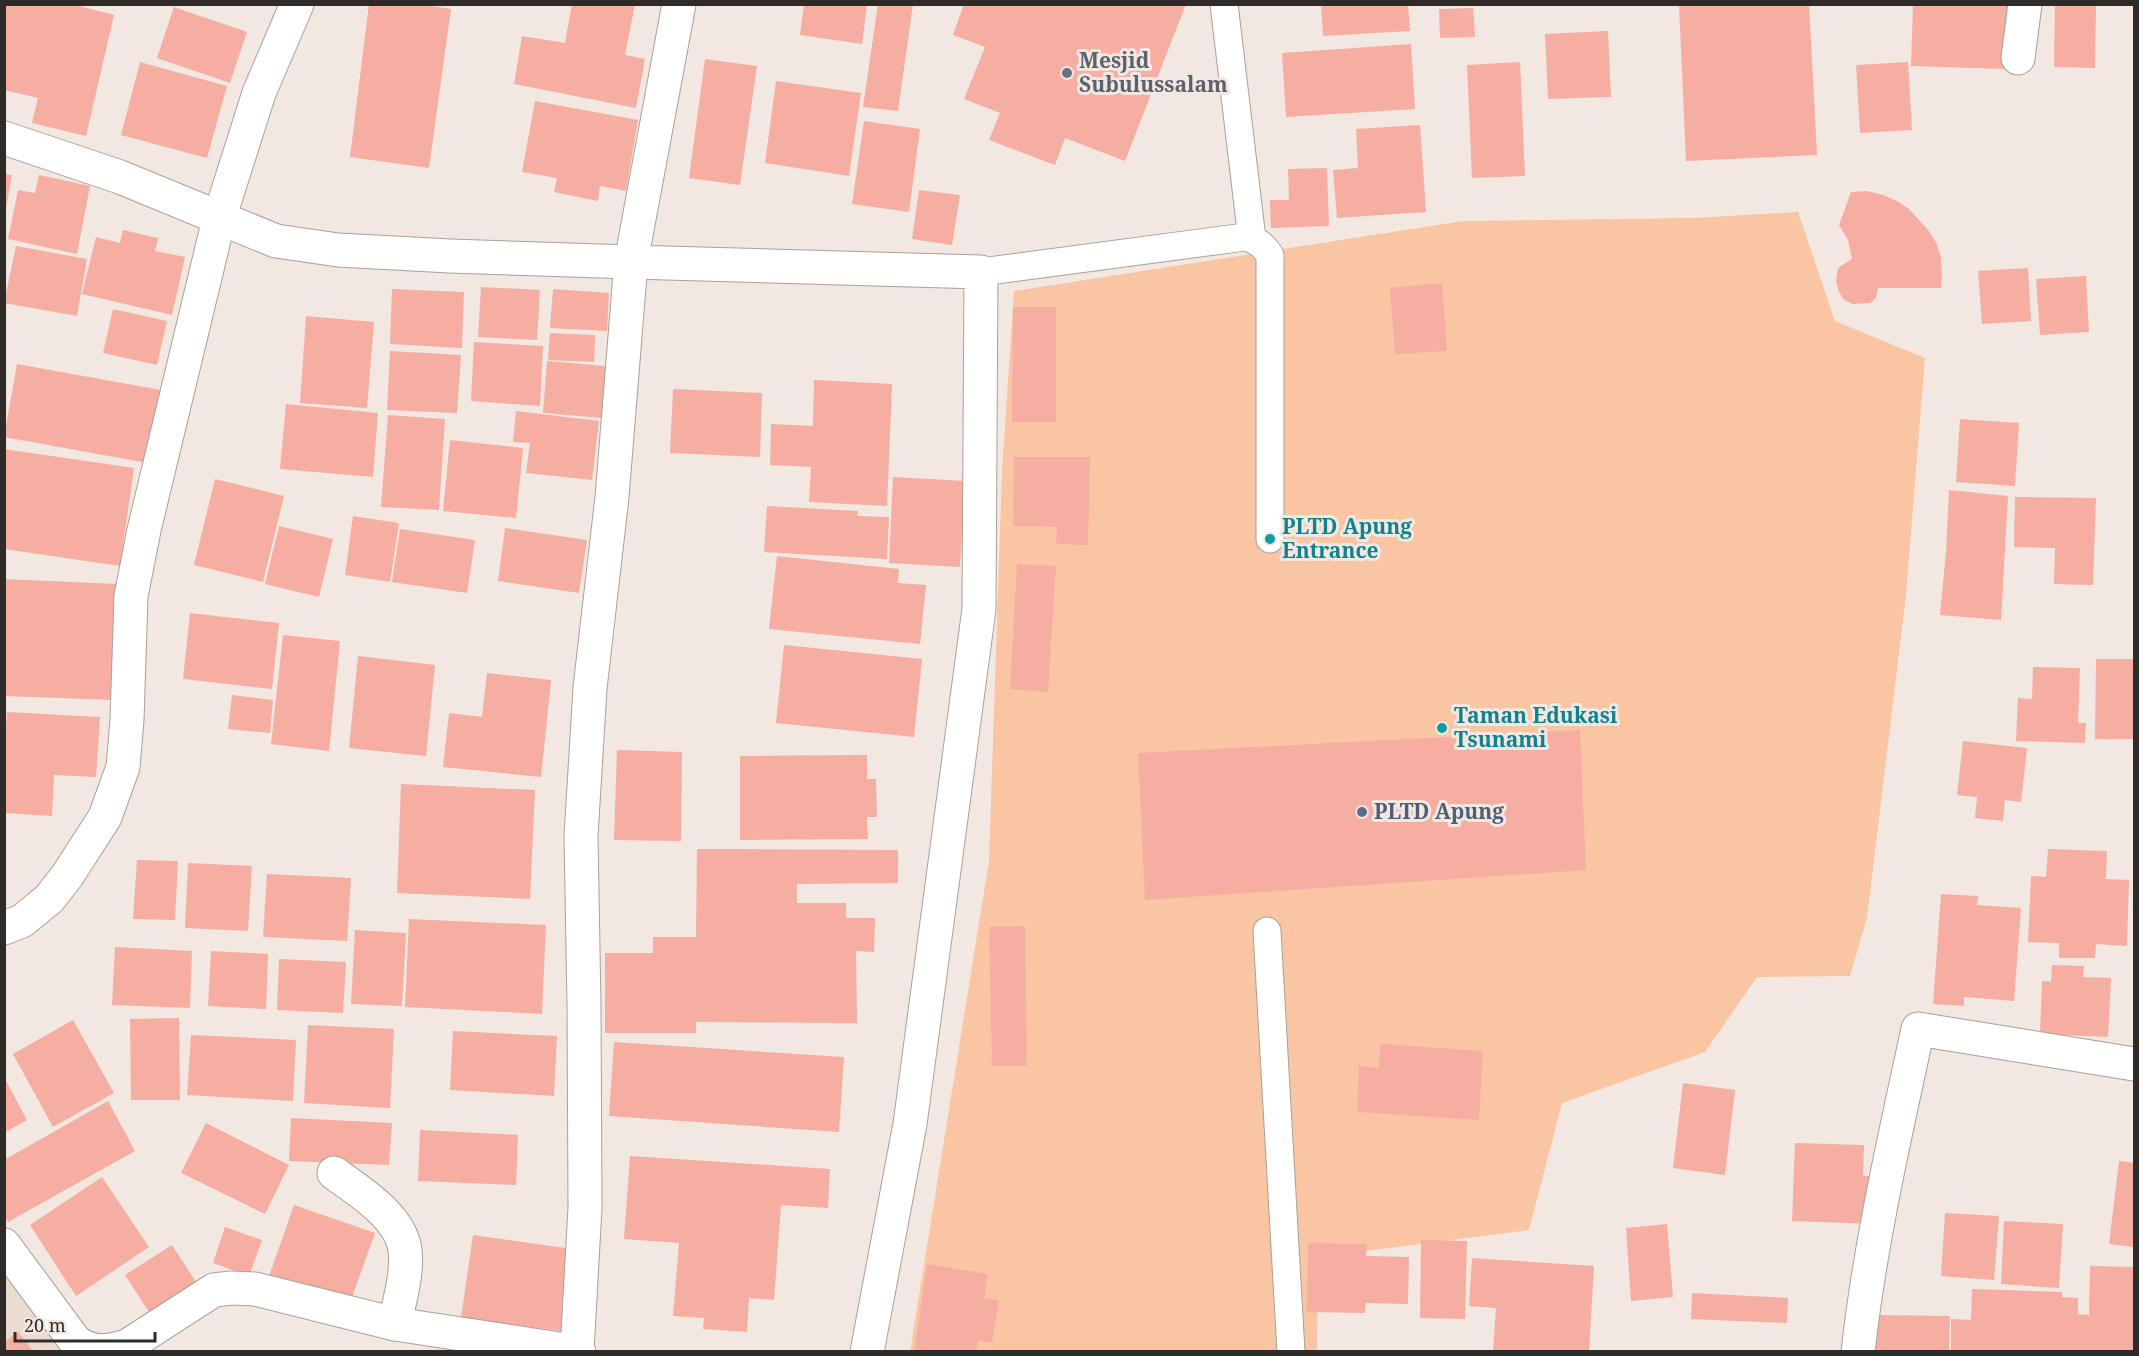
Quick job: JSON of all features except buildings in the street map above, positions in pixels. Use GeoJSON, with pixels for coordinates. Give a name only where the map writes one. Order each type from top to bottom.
{"type":"FeatureCollection","features":[{"type":"Feature","properties":{"kind":"street"},"geometry":{"type":"LineString","coordinates":[[4,928],[22,921],[49,899],[67,876],[105,817],[123,767],[131,596],[144,530],[219,219],[259,93],[297,4]]}},
{"type":"Feature","properties":{"kind":"street"},"geometry":{"type":"LineString","coordinates":[[4,1245],[75,1341],[86,1350],[111,1351],[127,1346],[214,1290],[232,1288],[255,1289],[410,1334],[578,1351],[585,1208],[581,836],[590,688],[612,497],[631,262],[680,4]]}},
{"type":"Feature","properties":{"kind":"street"},"geometry":{"type":"LineString","coordinates":[[2018,58],[2025,4]]}},
{"type":"Feature","properties":{"kind":"street"},"geometry":{"type":"LineString","coordinates":[[4,138],[120,177],[276,241],[338,250],[450,256],[981,272],[979,609],[910,1124],[867,1352]]}},
{"type":"Feature","properties":{"kind":"street"},"geometry":{"type":"LineString","coordinates":[[1858,1352],[1869,1267],[1917,1029],[2134,1064]]}},
{"type":"Feature","properties":{"kind":"street"},"geometry":{"type":"LineString","coordinates":[[334,1173],[374,1202],[399,1232],[405,1250],[404,1275],[410,1334]]}},
{"type":"Feature","properties":{"kind":"lane"},"geometry":{"type":"LineString","coordinates":[[1224,4],[1252,239]]}},
{"type":"Feature","properties":{"kind":"lane"},"geometry":{"type":"LineString","coordinates":[[981,272],[1245,237],[1263,245],[1270,255],[1270,539]]}},
{"type":"Feature","properties":{"kind":"lane"},"geometry":{"type":"LineString","coordinates":[[1268,932],[1291,1352]]}},
{"type":"Feature","properties":{"kind":"shaded area","name":"Taman Edukasi Tsunami"},"geometry":{"type":"Polygon","coordinates":[[[1798,212],[1835,321],[1925,358],[1906,595],[1867,918],[1850,976],[1757,977],[1705,1052],[1562,1103],[1529,1230],[1318,1257],[1317,1351],[910,1352],[989,861],[1002,471],[1014,291],[1463,221],[1693,218],[1798,212]]]}},
{"type":"Feature","properties":{"kind":"shaded area"},"geometry":{"type":"Polygon","coordinates":[[[5,1259],[80,1351],[5,1351],[5,1259]]]}},
{"type":"Feature","properties":{"kind":"place","name":"Mesjid Subulussalam"},"geometry":{"type":"Point","coordinates":[1067,73]}},
{"type":"Feature","properties":{"kind":"place","name":"PLTD Apung Entrance"},"geometry":{"type":"Point","coordinates":[1270,539]}},
{"type":"Feature","properties":{"kind":"place","name":"Taman Edukasi Tsunami"},"geometry":{"type":"Point","coordinates":[1442,728]}},
{"type":"Feature","properties":{"kind":"place","name":"PLTD Apung"},"geometry":{"type":"Point","coordinates":[1362,812]}}]}
